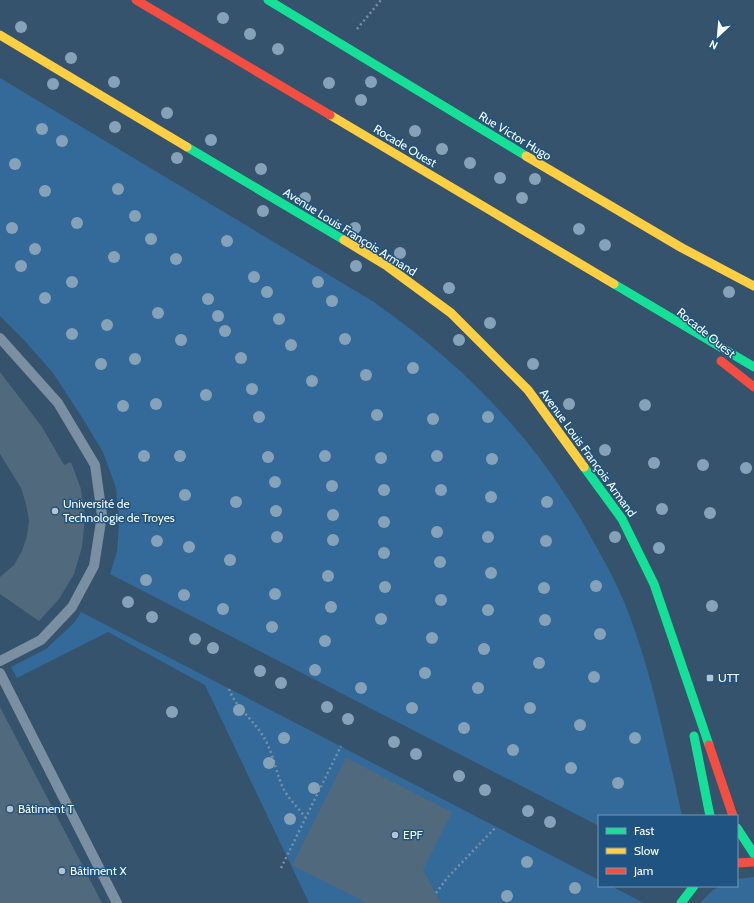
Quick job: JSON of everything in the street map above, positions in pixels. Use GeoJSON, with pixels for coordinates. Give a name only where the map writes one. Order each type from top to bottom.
{"type":"FeatureCollection","features":[{"type":"Feature","properties":{"kind":"street","name":"Rocade Ouest"},"geometry":{"type":"LineString","coordinates":[[136,0],[754,367]]}},
{"type":"Feature","properties":{"kind":"street","name":"Rue Victor Hugo"},"geometry":{"type":"LineString","coordinates":[[268,0],[649,229],[728,274],[754,286]]}},
{"type":"Feature","properties":{"kind":"street","name":"Avenue Louis François Armand"},"geometry":{"type":"LineString","coordinates":[[0,35],[387,266],[451,313],[528,390],[622,519],[654,584],[689,683],[733,815]]}},
{"type":"Feature","properties":{"kind":"street","name":"Rocade Ouest"},"geometry":{"type":"LineString","coordinates":[[661,313],[754,387]]}},
{"type":"Feature","properties":{"kind":"street","name":"Avenue Louis François Armand"},"geometry":{"type":"LineString","coordinates":[[678,655],[710,815]]}},
{"type":"Feature","properties":{"kind":"street"},"geometry":{"type":"LineString","coordinates":[[738,830],[747,846],[754,854]]}},
{"type":"Feature","properties":{"kind":"street"},"geometry":{"type":"LineString","coordinates":[[738,863],[754,862]]}},
{"type":"Feature","properties":{"kind":"street"},"geometry":{"type":"LineString","coordinates":[[681,903],[693,887]]}},
{"type":"Feature","properties":{"kind":"lane"},"geometry":{"type":"LineString","coordinates":[[0,338],[58,402],[95,465],[102,515],[94,566],[72,607],[41,640],[0,661]]}},
{"type":"Feature","properties":{"kind":"lane"},"geometry":{"type":"LineString","coordinates":[[0,673],[117,903]]}},
{"type":"Feature","properties":{"kind":"path"},"geometry":{"type":"LineString","coordinates":[[343,46],[381,0]]}},
{"type":"Feature","properties":{"kind":"path"},"geometry":{"type":"LineString","coordinates":[[229,689],[232,698],[262,733],[271,750],[283,789],[306,817]]}},
{"type":"Feature","properties":{"kind":"path"},"geometry":{"type":"LineString","coordinates":[[281,868],[341,746]]}},
{"type":"Feature","properties":{"kind":"path"},"geometry":{"type":"LineString","coordinates":[[436,893],[447,878],[496,827]]}},
{"type":"Feature","properties":{"kind":"shaded area"},"geometry":{"type":"Polygon","coordinates":[[[0,78],[374,302],[441,354],[472,382],[500,412],[527,442],[552,475],[575,510],[620,593],[634,627],[651,683],[682,815],[598,815],[598,825],[110,574],[117,552],[119,521],[116,488],[103,452],[53,373],[24,340],[0,316],[0,78]]]}},
{"type":"Feature","properties":{"kind":"shaded area","name":"EPF"},"geometry":{"type":"Polygon","coordinates":[[[81,612],[598,879],[598,887],[613,887],[644,903],[309,903],[205,685],[108,632],[17,678],[11,667],[46,649],[74,623],[81,612]]]}},
{"type":"Feature","properties":{"kind":"shaded area"},"geometry":{"type":"Polygon","coordinates":[[[754,877],[754,903],[700,903],[713,890],[719,887],[738,887],[738,879],[754,877]]]}},
{"type":"Feature","properties":{"kind":"building","name":"Université de Technologie de Troyes"},"geometry":{"type":"Polygon","coordinates":[[[0,372],[42,427],[64,465],[71,462],[81,489],[85,518],[82,547],[74,574],[59,599],[39,621],[0,594],[0,577],[14,565],[22,551],[27,536],[29,520],[21,488],[0,454],[0,372]]]}},
{"type":"Feature","properties":{"kind":"building"},"geometry":{"type":"Polygon","coordinates":[[[0,707],[75,851],[102,903],[0,903],[0,707]]]}},
{"type":"Feature","properties":{"kind":"building"},"geometry":{"type":"Polygon","coordinates":[[[346,758],[452,812],[423,870],[441,903],[367,903],[292,865],[346,758]]]}},
{"type":"Feature","properties":{"kind":"traffic: fast"},"geometry":{"type":"LineString","coordinates":[[268,0],[526,156]]}},
{"type":"Feature","properties":{"kind":"traffic: fast"},"geometry":{"type":"LineString","coordinates":[[187,147],[344,240]]}},
{"type":"Feature","properties":{"kind":"traffic: fast"},"geometry":{"type":"LineString","coordinates":[[614,284],[754,367]]}},
{"type":"Feature","properties":{"kind":"traffic: fast"},"geometry":{"type":"LineString","coordinates":[[584,467],[622,519],[654,584],[709,745]]}},
{"type":"Feature","properties":{"kind":"traffic: fast"},"geometry":{"type":"LineString","coordinates":[[694,736],[710,815]]}},
{"type":"Feature","properties":{"kind":"traffic: fast"},"geometry":{"type":"LineString","coordinates":[[738,830],[754,854]]}},
{"type":"Feature","properties":{"kind":"traffic: fast"},"geometry":{"type":"LineString","coordinates":[[681,903],[693,887]]}},
{"type":"Feature","properties":{"kind":"traffic: slow"},"geometry":{"type":"LineString","coordinates":[[0,35],[187,147]]}},
{"type":"Feature","properties":{"kind":"traffic: slow"},"geometry":{"type":"LineString","coordinates":[[330,115],[614,284]]}},
{"type":"Feature","properties":{"kind":"traffic: slow"},"geometry":{"type":"LineString","coordinates":[[526,156],[682,248],[754,286]]}},
{"type":"Feature","properties":{"kind":"traffic: slow"},"geometry":{"type":"LineString","coordinates":[[344,240],[387,266],[451,313],[528,390],[584,467]]}},
{"type":"Feature","properties":{"kind":"traffic: jam"},"geometry":{"type":"LineString","coordinates":[[136,0],[330,115]]}},
{"type":"Feature","properties":{"kind":"traffic: jam"},"geometry":{"type":"LineString","coordinates":[[721,361],[754,387]]}},
{"type":"Feature","properties":{"kind":"traffic: jam"},"geometry":{"type":"LineString","coordinates":[[709,745],[733,815]]}},
{"type":"Feature","properties":{"kind":"traffic: jam"},"geometry":{"type":"LineString","coordinates":[[738,863],[754,862]]}},
{"type":"Feature","properties":{"kind":"place","name":"Université de Technologie de Troyes"},"geometry":{"type":"Point","coordinates":[55,511]}},
{"type":"Feature","properties":{"kind":"place","name":"UTT"},"geometry":{"type":"Point","coordinates":[710,678]}},
{"type":"Feature","properties":{"kind":"place","name":"Bâtiment T"},"geometry":{"type":"Point","coordinates":[10,809]}},
{"type":"Feature","properties":{"kind":"place","name":"EPF"},"geometry":{"type":"Point","coordinates":[395,835]}},
{"type":"Feature","properties":{"kind":"place","name":"Bâtiment X"},"geometry":{"type":"Point","coordinates":[62,871]}}]}
